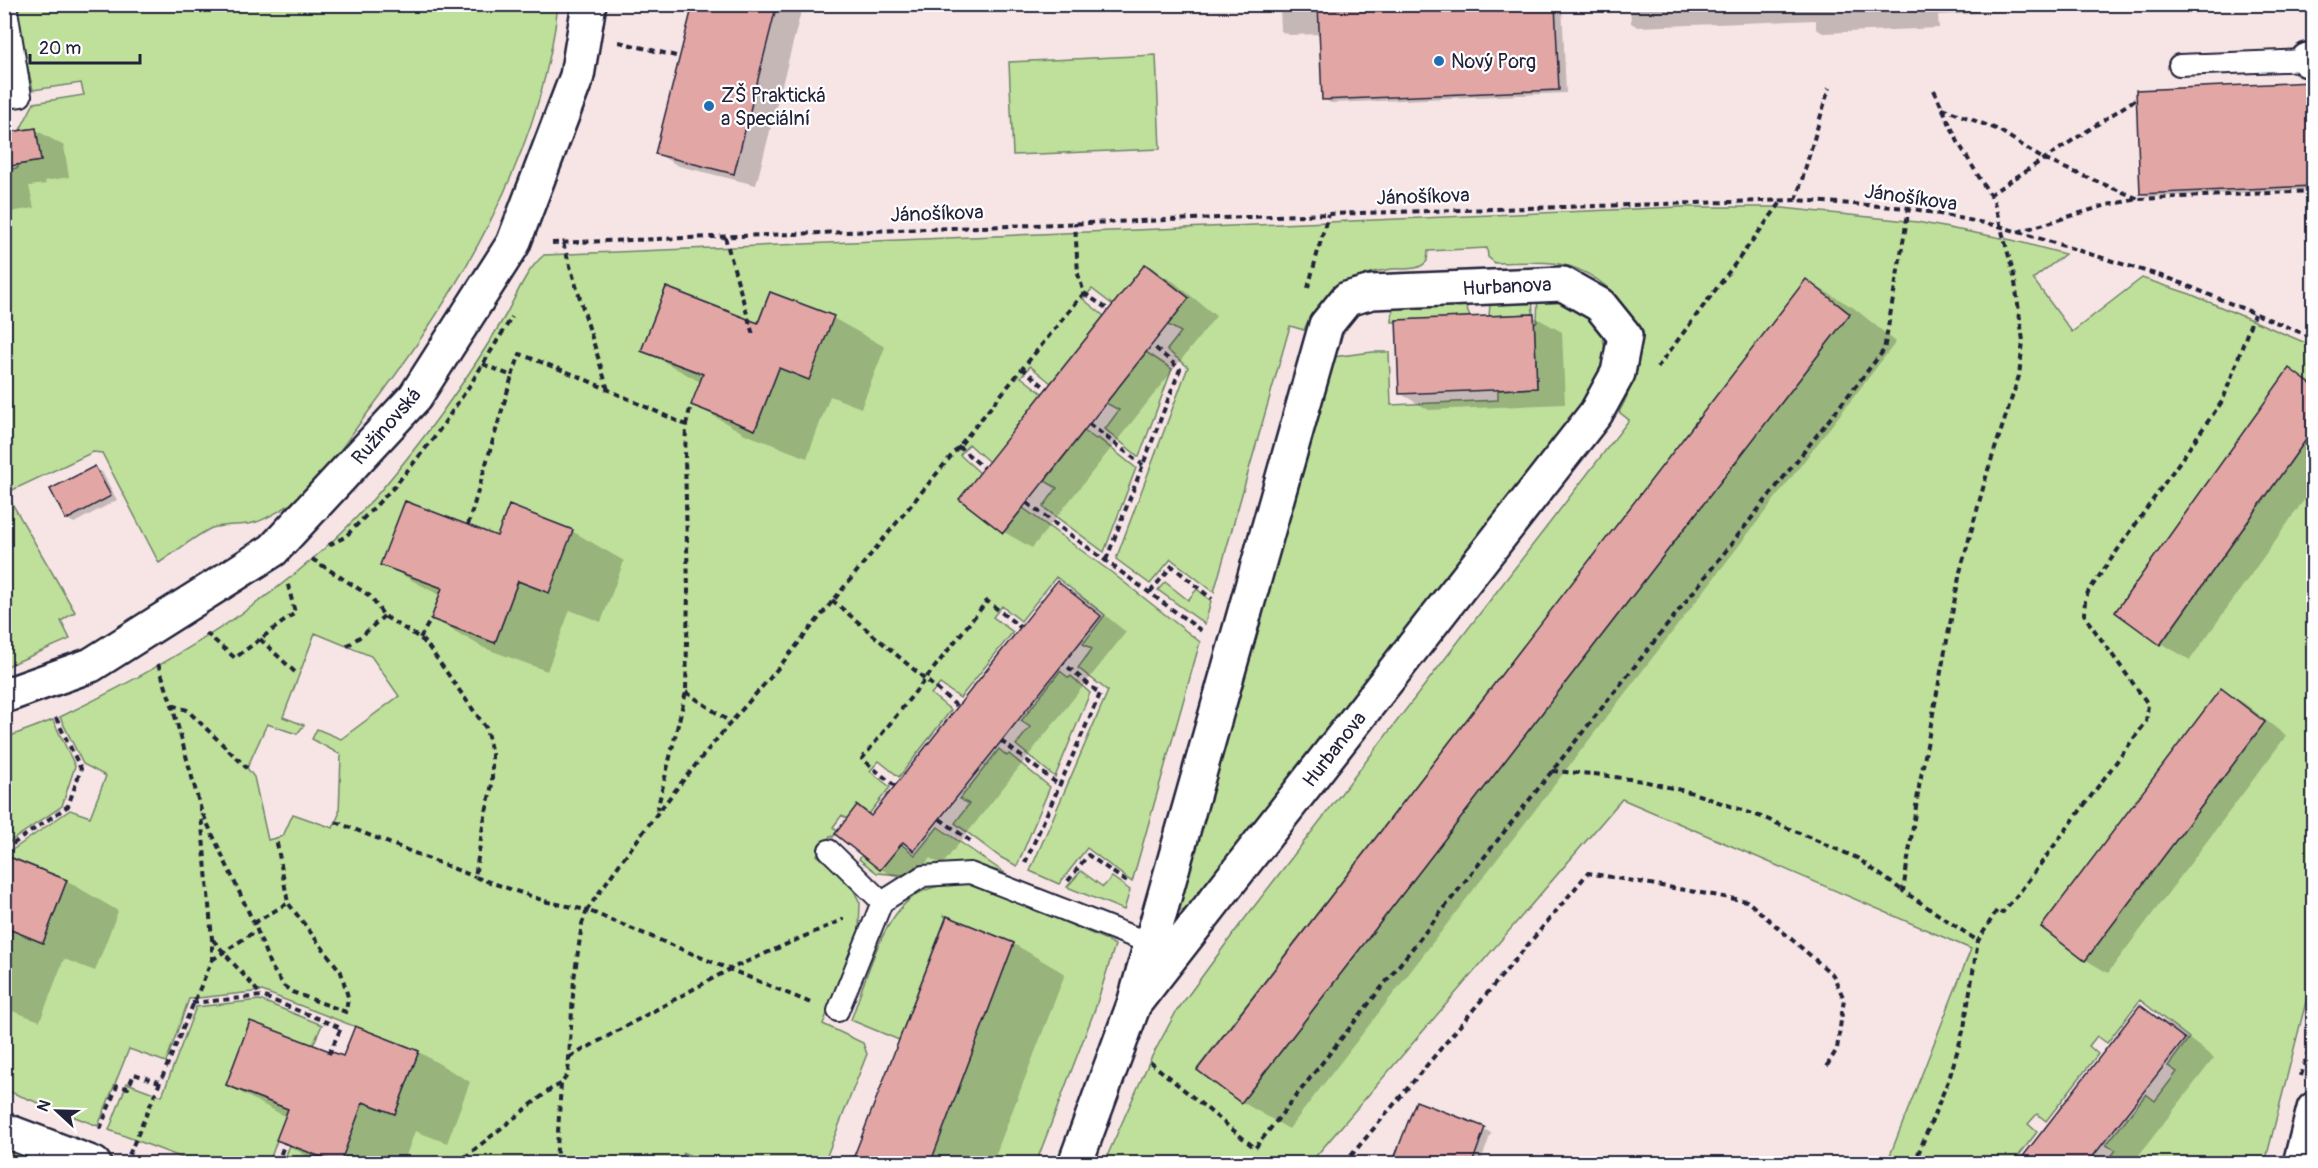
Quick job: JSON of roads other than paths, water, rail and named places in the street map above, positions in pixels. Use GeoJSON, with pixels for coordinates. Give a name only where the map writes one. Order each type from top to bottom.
{"type":"FeatureCollection","features":[{"type":"Feature","properties":{"kind":"street","name":"Ružinovská"},"geometry":{"type":"LineString","coordinates":[[4,696],[91,665],[273,550],[415,397],[513,244],[577,76],[589,4]]}},
{"type":"Feature","properties":{"kind":"street","name":"Hurbanova"},"geometry":{"type":"LineString","coordinates":[[1075,1164],[1134,1004],[1152,944],[1326,325],[1347,299],[1372,292],[1563,284],[1600,304],[1625,336],[1618,373],[1596,413],[1134,1004]]}},
{"type":"Feature","properties":{"kind":"street"},"geometry":{"type":"LineString","coordinates":[[2300,1164],[2313,1108]]}},
{"type":"Feature","properties":{"kind":"street"},"geometry":{"type":"LineString","coordinates":[[4,1130],[87,1155]]}},
{"type":"Feature","properties":{"kind":"lane"},"geometry":{"type":"LineString","coordinates":[[4,98],[21,96],[6,4]]}},
{"type":"Feature","properties":{"kind":"lane"},"geometry":{"type":"LineString","coordinates":[[2179,65],[2311,60]]}},
{"type":"Feature","properties":{"kind":"lane"},"geometry":{"type":"LineString","coordinates":[[840,852],[882,902]]}},
{"type":"Feature","properties":{"kind":"lane"},"geometry":{"type":"LineString","coordinates":[[838,1011],[882,902],[923,876],[970,873],[1152,944]]}},
{"type":"Feature","properties":{"kind":"place","name":"Nový Porg"},"geometry":{"type":"Point","coordinates":[1439,61]}},
{"type":"Feature","properties":{"kind":"place","name":"ZŠ Praktická a Speciální"},"geometry":{"type":"Point","coordinates":[709,106]}}]}
